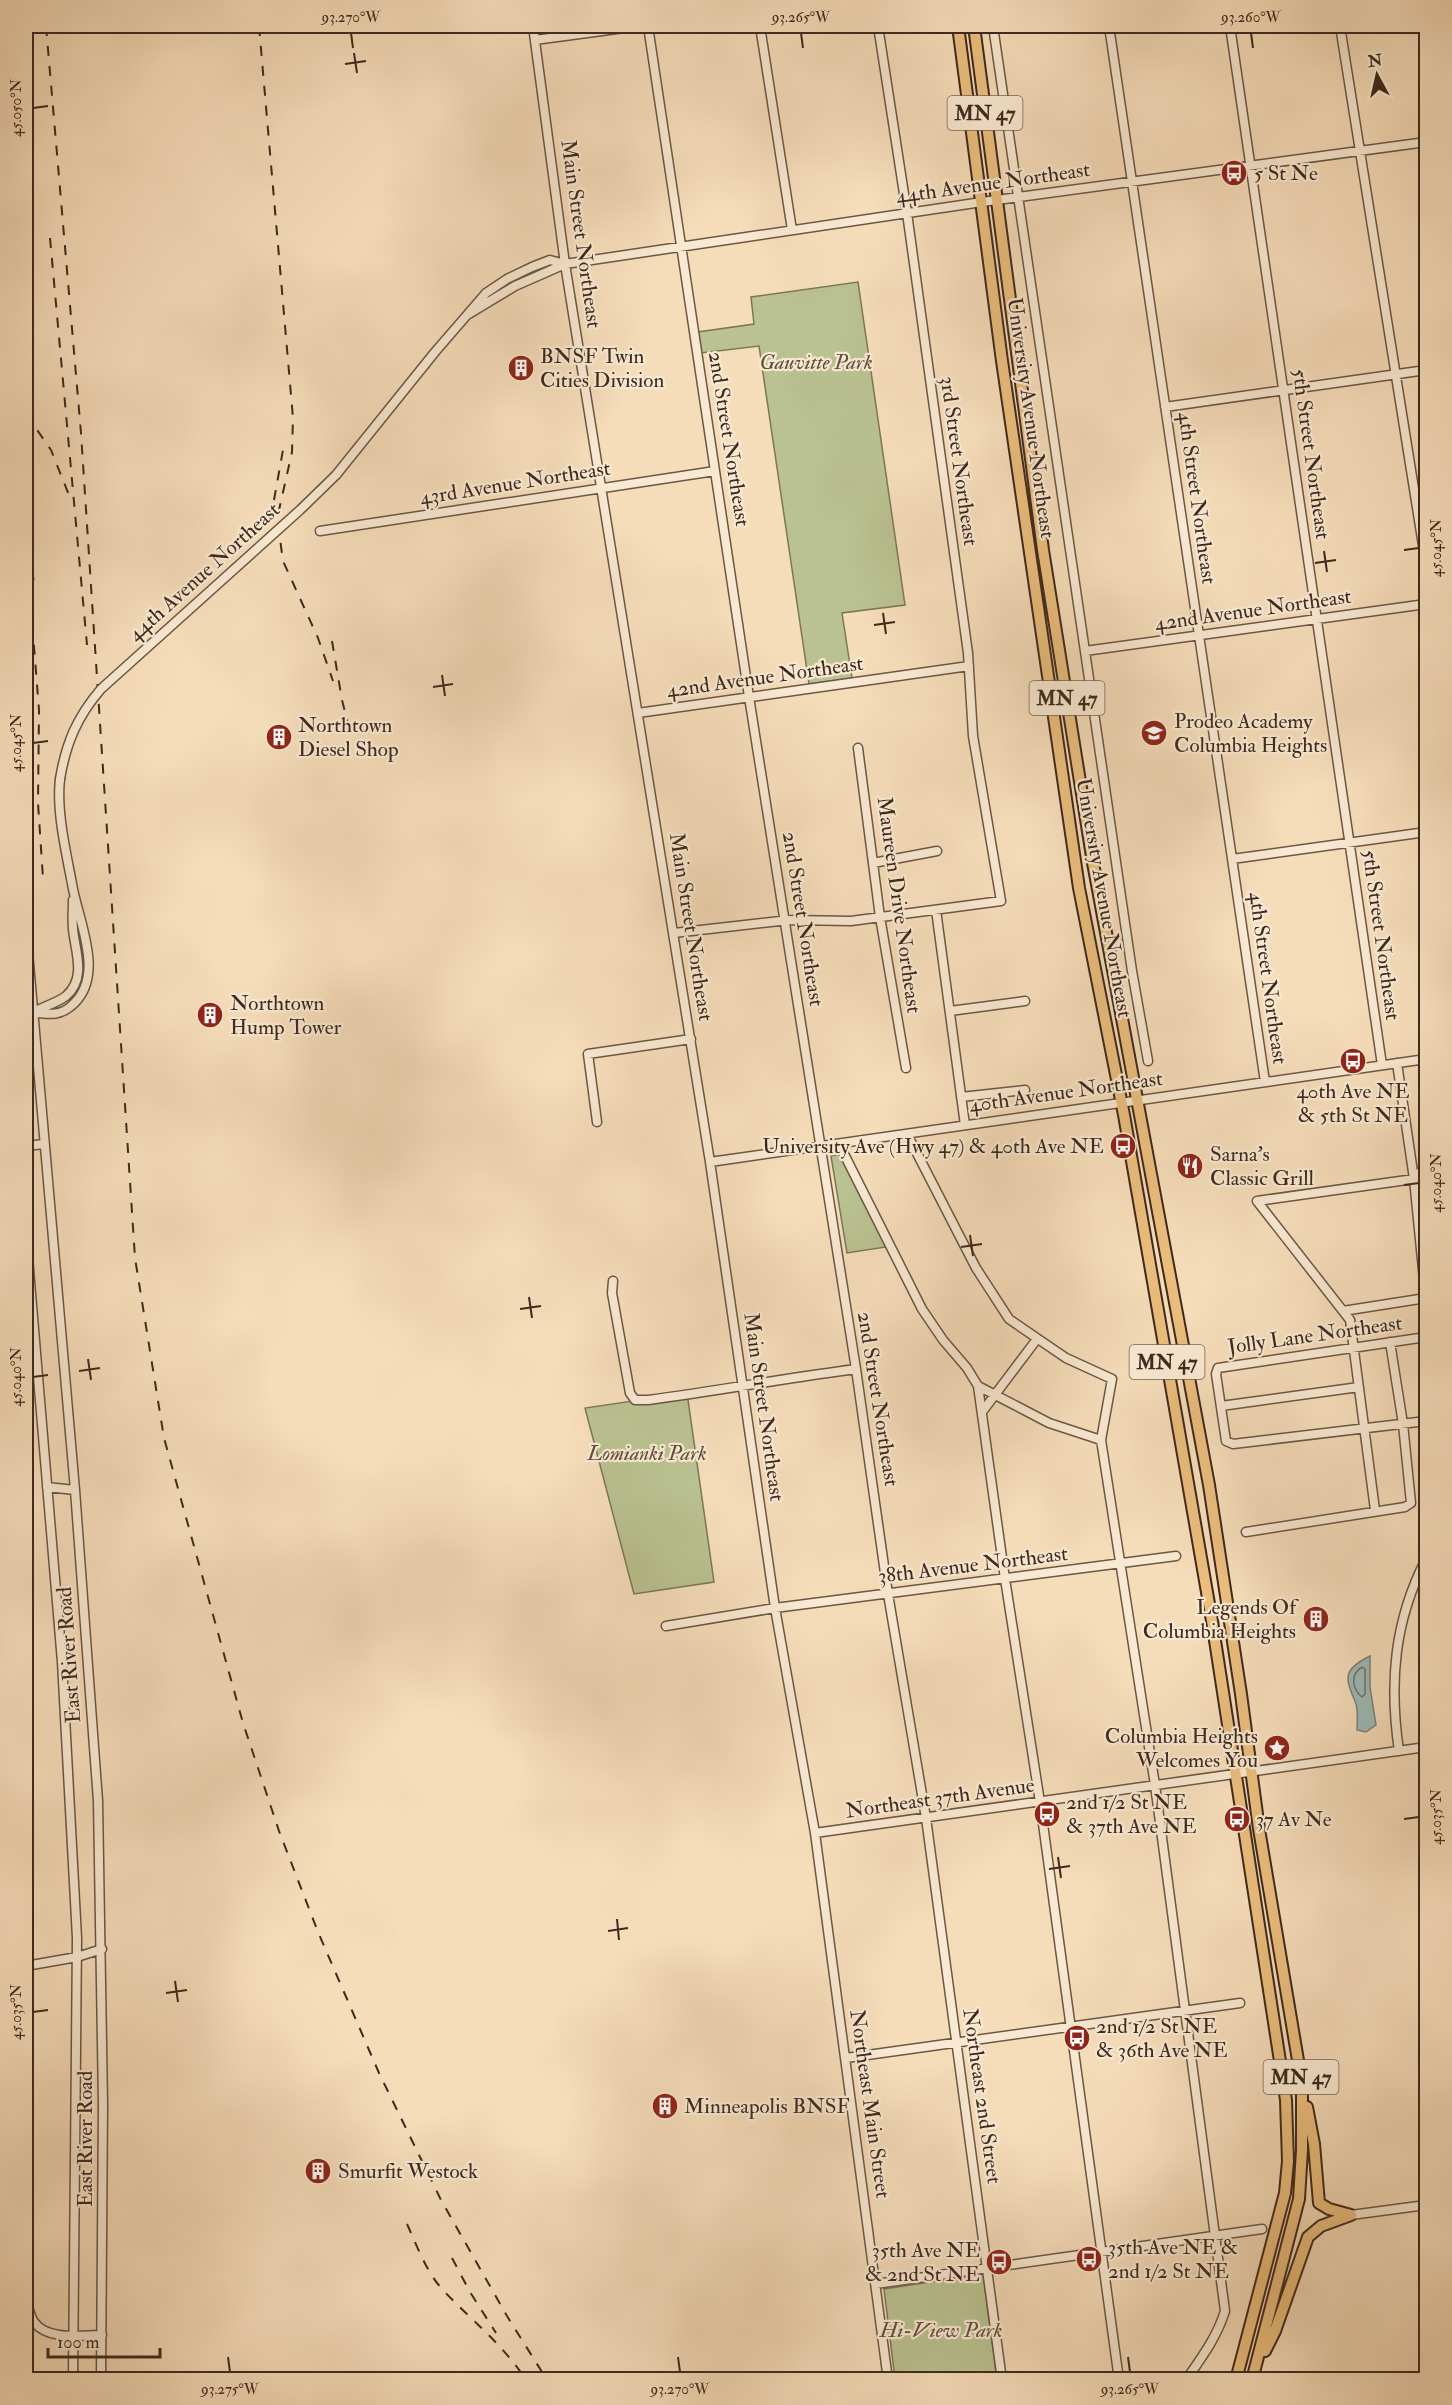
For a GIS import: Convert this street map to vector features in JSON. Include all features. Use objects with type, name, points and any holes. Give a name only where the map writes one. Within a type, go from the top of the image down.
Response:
[{"type":"main road","name":"University Avenue Northeast","points":[[958,26],[1002,361],[1079,888],[1122,1102],[1212,1621],[1234,1774]]},
{"type":"main road","name":"University Avenue Northeast","points":[[974,26],[1043,550],[1091,851],[1209,1485],[1251,1772]]},
{"type":"main road","name":"MN 47","points":[[1251,1772],[1302,2084],[1299,2199],[1252,2379]]},
{"type":"main road","name":"MN 47","points":[[1234,1774],[1281,2060],[1287,2119],[1288,2162],[1285,2193],[1278,2225],[1236,2379]]},
{"type":"main road","points":[[1302,2084],[1314,2144],[1319,2203],[1329,2209],[1351,2215]]},
{"type":"main road","points":[[1252,2379],[1275,2331],[1308,2238],[1321,2226],[1351,2215]]},
{"type":"street","name":"Main Street Northeast","points":[[533,26],[565,264],[691,1038],[776,1608],[815,1833]]},
{"type":"street","points":[[536,40],[639,26]]},
{"type":"street","name":"2nd Street Northeast","points":[[648,26],[749,697],[856,1369],[888,1594],[926,1818]]},
{"type":"street","points":[[760,26],[792,230]]},
{"type":"street","name":"3rd Street Northeast","points":[[878,26],[907,213],[969,666],[973,736],[1001,901],[936,909]]},
{"type":"street","name":"University Avenue Northeast","points":[[993,26],[1132,971],[1148,1060]]},
{"type":"street","name":"4th Street Northeast","points":[[1109,26],[1265,1082]]},
{"type":"street","name":"5th Street Northeast","points":[[1230,26],[1382,1065]]},
{"type":"street","points":[[1340,26],[1426,564]]},
{"type":"street","name":"44th Avenue Northeast","points":[[29,1013],[54,1015],[70,1007],[87,982],[89,963],[74,891],[60,803],[60,779],[73,729],[101,689],[336,475],[467,315],[515,286],[565,264],[1017,197],[1426,142]]},
{"type":"street","points":[[1165,407],[1426,370]]},
{"type":"street","name":"43rd Avenue Northeast","points":[[321,531],[715,471]]},
{"type":"street","name":"42nd Avenue Northeast","points":[[1085,651],[1426,604]]},
{"type":"street","name":"42nd Avenue Northeast","points":[[638,713],[969,666]]},
{"type":"street","name":"Maureen Drive Northeast","points":[[858,748],[880,917],[906,1068]]},
{"type":"street","points":[[1232,859],[1426,832]]},
{"type":"street","points":[[873,863],[937,851]]},
{"type":"street","points":[[674,933],[785,920],[850,921],[936,909],[965,1125]]},
{"type":"street","name":"East River Road","points":[[26,929],[29,1013],[44,1144],[75,1490],[98,1802],[102,1934],[101,2379]]},
{"type":"street","points":[[950,1011],[1025,1001]]},
{"type":"street","points":[[597,1122],[588,1054],[691,1038]]},
{"type":"street","name":"40th Avenue Northeast","points":[[710,1162],[1426,1059]]},
{"type":"street","points":[[1343,1311],[1426,1299],[1414,1179],[1397,1063]]},
{"type":"street","points":[[961,1097],[1025,1090]]},
{"type":"street","points":[[907,1134],[975,1268],[1009,1319],[1065,1358],[1112,1379],[1101,1440],[1155,1785],[1225,2311],[1222,2325],[1214,2341],[1186,2379]]},
{"type":"street","points":[[26,1146],[44,1144]]},
{"type":"street","points":[[839,1144],[922,1309],[978,1386],[1040,1802],[1119,2379]]},
{"type":"street","points":[[1375,1510],[1350,1320],[1257,1201],[1414,1179],[1426,1166]]},
{"type":"street","name":"East River Road","points":[[26,1234],[64,1690],[77,1957],[73,2379]]},
{"type":"street","points":[[613,1281],[612,1293],[630,1393],[635,1400],[743,1387],[798,1376],[856,1369]]},
{"type":"street","name":"Jolly Lane Northeast","points":[[1365,1429],[1233,1444],[1226,1441],[1216,1374],[1218,1368],[1426,1337]]},
{"type":"street","points":[[982,1412],[1037,1339]]},
{"type":"street","points":[[1246,1532],[1405,1507],[1411,1503],[1403,1424],[1390,1342]]},
{"type":"street","points":[[978,1386],[1049,1423],[1101,1440]]},
{"type":"street","points":[[1221,1406],[1359,1387]]},
{"type":"street","points":[[1365,1429],[1426,1421]]},
{"type":"street","points":[[47,1487],[75,1490]]},
{"type":"street","name":"38th Avenue Northeast","points":[[666,1626],[776,1608],[1176,1556]]},
{"type":"street","points":[[1399,1751],[1393,1688],[1396,1658],[1408,1604],[1426,1559]]},
{"type":"street","name":"Northeast 37th Avenue","points":[[815,1833],[1426,1747]]},
{"type":"street","name":"Northeast 2nd Street","points":[[926,1818],[1002,2379]]},
{"type":"street","name":"Northeast Main Street","points":[[815,1833],[888,2379]]},
{"type":"street","points":[[26,1966],[77,1957],[102,1949]]},
{"type":"street","points":[[846,2058],[1240,2003]]},
{"type":"street","points":[[1351,2215],[1426,2205]]},
{"type":"street","points":[[876,2284],[1262,2229]]},
{"type":"street","points":[[26,2300],[31,2315],[40,2328],[55,2334],[102,2336]]},
{"type":"green space","name":"Gauvitte Park","points":[[858,282],[905,605],[842,613],[852,678],[809,684],[759,346],[701,353],[698,332],[754,324],[751,297]]},
{"type":"green space","points":[[840,1154],[886,1247],[847,1253],[831,1156]]},
{"type":"green space","name":"Lomianki Park","points":[[687,1393],[714,1582],[634,1594],[585,1408]]},
{"type":"green space","name":"Hi-View Park","points":[[983,2274],[997,2379],[895,2379],[884,2289]]},
{"type":"water","points":[[1370,1656],[1370,1687],[1376,1725],[1366,1732],[1357,1730],[1357,1708],[1348,1679],[1351,1669]]},
{"type":"railway","points":[[46,26],[81,433],[135,1258],[164,1438],[243,1723],[279,1831],[318,1932],[379,2073],[441,2200],[507,2316],[547,2380]]},
{"type":"railway","points":[[259,26],[293,418],[292,452],[278,524],[283,561],[318,638],[333,681]]},
{"type":"railway","points":[[50,238],[87,645]]},
{"type":"railway","points":[[26,414],[51,450],[69,495]]},
{"type":"railway","points":[[274,500],[283,450]]},
{"type":"railway","points":[[26,545],[39,710],[38,803],[43,878]]},
{"type":"railway","points":[[332,641],[350,732]]},
{"type":"railway","points":[[26,741],[32,773]]},
{"type":"railway","points":[[407,2224],[436,2282],[504,2351],[522,2374]]},
{"type":"railway","points":[[452,2258],[496,2333]]},
{"type":"place","name":"5 St Ne","points":[[1234,173]]},
{"type":"place","name":"BNSF Twin Cities Division","points":[[521,368]]},
{"type":"place","name":"Prodeo Academy Columbia Heights","points":[[1154,733]]},
{"type":"place","name":"Northtown Diesel Shop","points":[[279,737]]},
{"type":"place","name":"Northtown Hump Tower","points":[[210,1015]]},
{"type":"place","name":"40th Ave NE & 5th St NE","points":[[1353,1061]]},
{"type":"place","name":"University Ave (Hwy 47) & 40th Ave NE","points":[[1123,1146]]},
{"type":"place","name":"Sarna's Classic Grill","points":[[1190,1166]]},
{"type":"place","name":"Legends Of Columbia Heights","points":[[1316,1619]]},
{"type":"place","name":"Columbia Heights Welcomes You","points":[[1277,1748]]},
{"type":"place","name":"2nd 1/2 St NE & 37th Ave NE","points":[[1047,1814]]},
{"type":"place","name":"37 Av Ne","points":[[1237,1819]]},
{"type":"place","name":"2nd 1/2 St NE & 36th Ave NE","points":[[1077,2038]]},
{"type":"place","name":"Minneapolis BNSF","points":[[665,2106]]},
{"type":"place","name":"Smurfit Westock","points":[[318,2171]]},
{"type":"place","name":"35th Ave NE & 2nd 1/2 St NE","points":[[1089,2259]]},
{"type":"place","name":"35th Ave NE & 2nd St NE","points":[[999,2262]]}]
